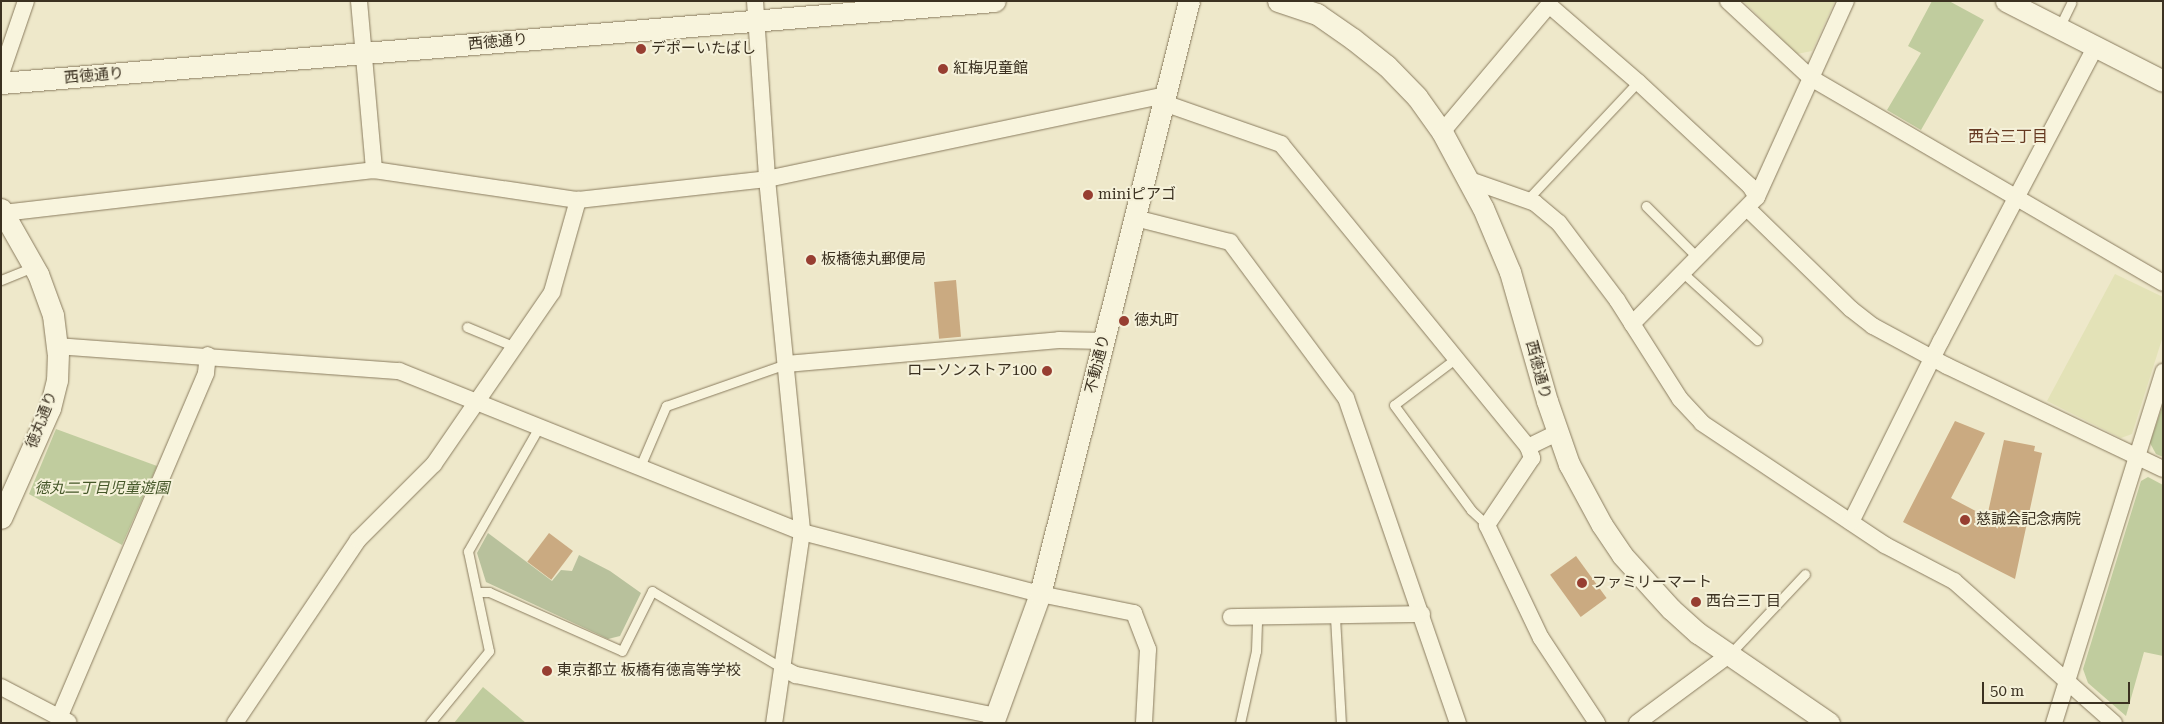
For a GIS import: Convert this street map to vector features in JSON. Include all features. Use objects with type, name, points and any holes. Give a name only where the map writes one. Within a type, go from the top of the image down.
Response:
[{"type":"street","points":[[1,74],[26,1]]},
{"type":"street","points":[[358,1],[374,170]]},
{"type":"street","name":"西徳通り","points":[[1,83],[363,54],[756,11],[995,1]]},
{"type":"street","name":"不動通り","points":[[994,719],[1040,594],[1189,1]]},
{"type":"street","name":"西徳通り","points":[[1278,1],[1320,8],[1387,66],[1417,97],[1442,132],[1467,179],[1510,272],[1557,434],[1584,494],[1622,555],[1671,609],[1729,655],[1830,723]]},
{"type":"street","points":[[1728,1],[1811,78],[2163,283]]},
{"type":"street","points":[[1632,324],[1752,202],[1846,1]]},
{"type":"street","points":[[2006,1],[2163,82]]},
{"type":"street","points":[[1442,132],[1548,3],[1638,82],[1750,186],[1752,202],[1854,312],[1873,326],[1934,358],[2163,469]]},
{"type":"street","points":[[756,11],[767,179],[802,532],[774,723]]},
{"type":"street","points":[[1847,527],[2094,48]]},
{"type":"street","points":[[2,211],[374,170],[578,200],[767,179],[1165,99],[1281,144],[1528,447],[1532,458],[1487,525],[1541,638],[1597,723]]},
{"type":"street","points":[[1467,179],[1527,200],[1558,223],[1579,246],[1680,399],[1702,423],[1847,527],[1954,581],[2114,723]]},
{"type":"street","points":[[235,723],[358,540],[434,464],[552,292],[578,200]]},
{"type":"street","name":"徳丸通り","points":[[1,518],[50,408],[57,380],[57,346],[53,315],[34,266],[2,211]]},
{"type":"street","points":[[1135,218],[1230,242],[1334,379],[1346,398],[1458,723]]},
{"type":"street","points":[[786,364],[1059,340],[1104,341]]},
{"type":"street","points":[[57,346],[208,355],[399,371],[638,469],[802,532],[1040,594],[1134,613],[1143,626],[1148,650],[1144,723]]},
{"type":"street","points":[[1,687],[64,720],[206,373],[208,355]]},
{"type":"street","points":[[2054,723],[2163,372]]},
{"type":"street","points":[[1528,447],[1557,434]]},
{"type":"street","points":[[1231,617],[1335,617],[1422,614]]},
{"type":"street","points":[[1637,723],[1729,655]]},
{"type":"street","points":[[782,668],[796,675],[994,719]]},
{"type":"lane","points":[[2059,29],[2071,3]]},
{"type":"lane","points":[[1527,200],[1638,82]]},
{"type":"lane","points":[[1646,206],[1698,258]]},
{"type":"lane","points":[[1,280],[34,266]]},
{"type":"lane","points":[[1683,273],[1757,340]]},
{"type":"lane","points":[[467,326],[515,347]]},
{"type":"lane","points":[[1455,359],[1394,405],[1471,510],[1487,525]]},
{"type":"lane","points":[[638,469],[666,406],[786,364]]},
{"type":"lane","points":[[430,723],[489,651],[468,551],[539,427]]},
{"type":"lane","points":[[1729,655],[1805,574]]},
{"type":"lane","points":[[478,592],[489,592],[622,651],[652,591],[782,668]]},
{"type":"lane","points":[[1240,723],[1256,651],[1257,617]]},
{"type":"lane","points":[[1335,617],[1341,723]]},
{"type":"green space","points":[[1743,1],[1835,1],[1812,51],[1797,54]]},
{"type":"green space","points":[[1932,1],[1949,1],[1984,20],[1921,130],[1887,110],[1921,53],[1908,46]]},
{"type":"green space","points":[[2115,274],[2163,297],[2163,336],[2132,434],[2121,438],[2047,401]]},
{"type":"green space","points":[[2163,404],[2163,457],[2156,454],[2150,443]]},
{"type":"green space","name":"徳丸二丁目児童遊園","points":[[56,429],[157,466],[122,545],[29,494]]},
{"type":"green space","points":[[2148,477],[2163,485],[2163,656],[2144,652],[2126,716],[2088,683],[2083,669],[2141,481]]},
{"type":"green space","points":[[488,533],[552,581],[561,570],[572,571],[579,555],[610,571],[641,593],[620,636],[608,639],[486,582],[477,553]]},
{"type":"green space","points":[[483,687],[526,723],[454,723]]},
{"type":"building","points":[[956,280],[961,337],[939,339],[934,282]]},
{"type":"building","points":[[1955,421],[1985,433],[1951,498],[1987,517],[2004,440],[2035,446],[2034,451],[2042,453],[2015,579],[1903,522]]},
{"type":"building","points":[[549,533],[573,551],[551,580],[527,562]]},
{"type":"building","points":[[1576,556],[1607,598],[1581,617],[1550,575]]},
{"type":"place","name":"デポーいたばし","points":[[641,49]]},
{"type":"place","name":"紅梅児童館","points":[[943,69]]},
{"type":"place","name":"miniピアゴ","points":[[1088,195]]},
{"type":"place","name":"板橋徳丸郵便局","points":[[811,260]]},
{"type":"place","name":"徳丸町","points":[[1124,321]]},
{"type":"place","name":"ローソンストア100","points":[[1047,371]]},
{"type":"place","name":"慈誠会記念病院","points":[[1965,520]]},
{"type":"place","name":"ファミリーマート","points":[[1582,583]]},
{"type":"place","name":"西台三丁目","points":[[1696,602]]},
{"type":"place","name":"東京都立 板橋有徳高等学校","points":[[547,671]]},
{"type":"district","name":"西台三丁目","points":[[2008,137]]}]
